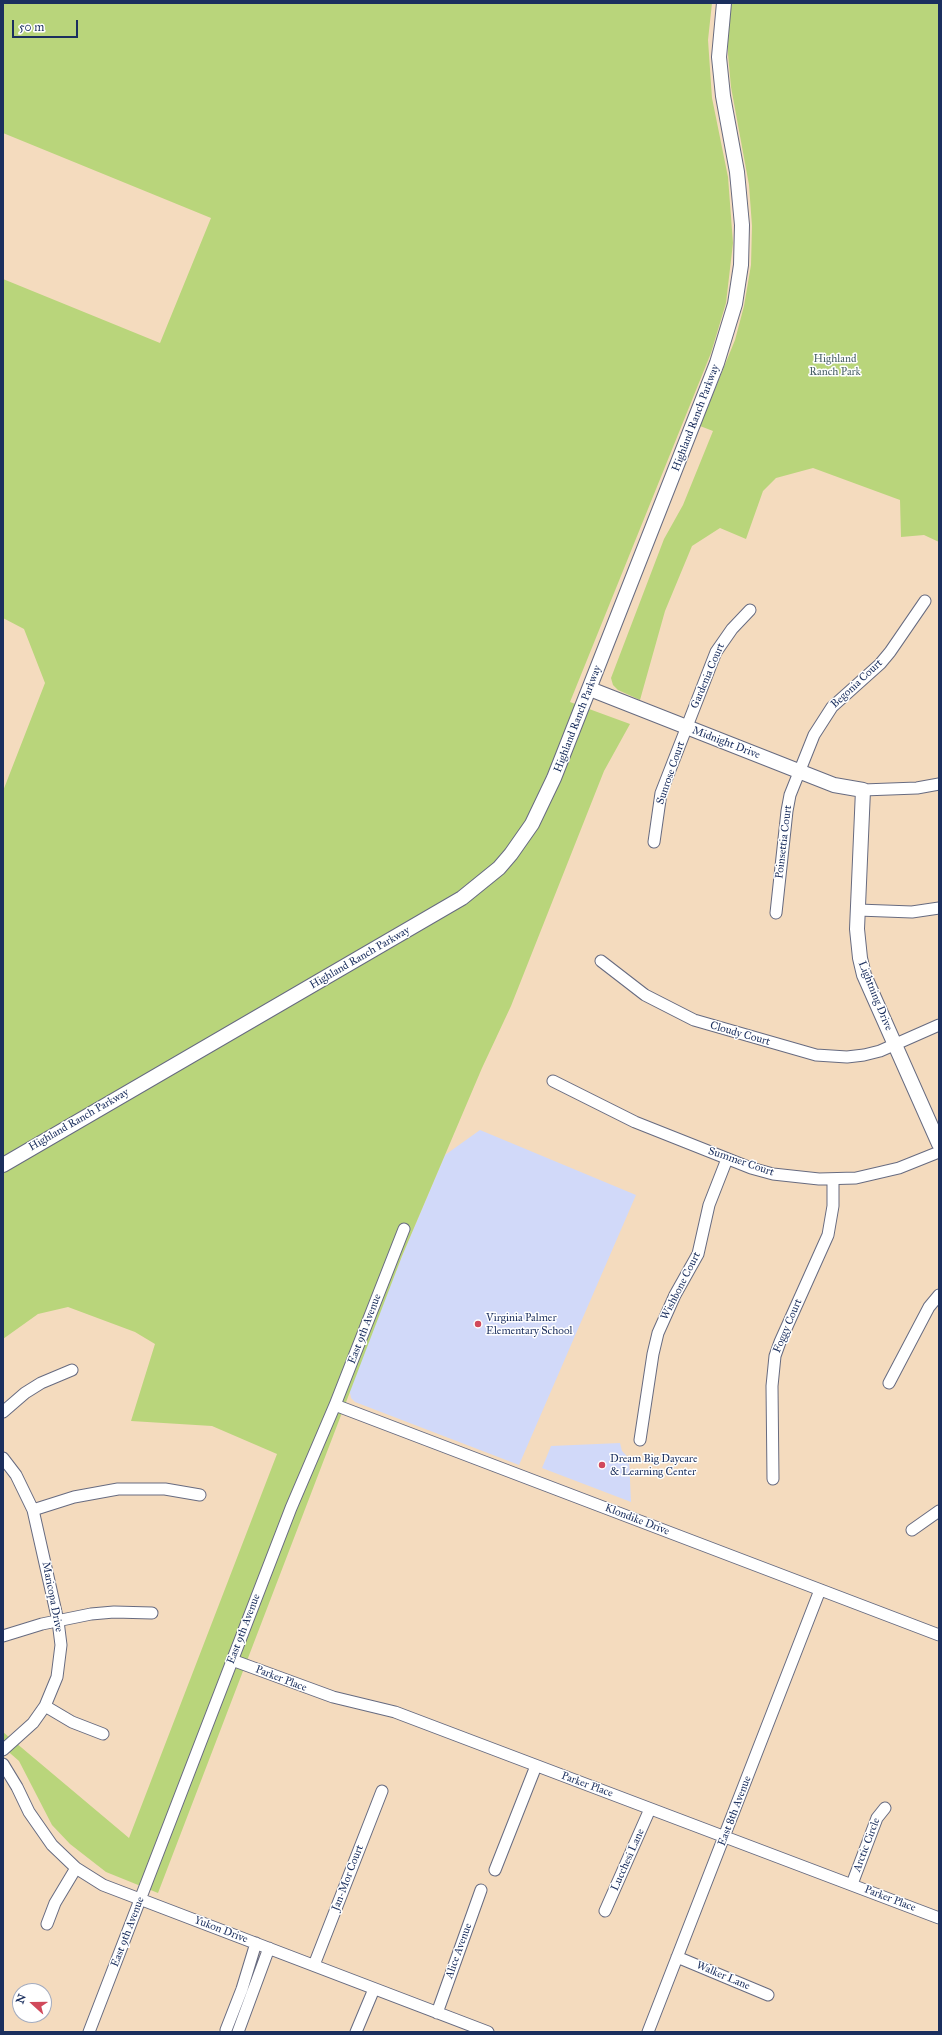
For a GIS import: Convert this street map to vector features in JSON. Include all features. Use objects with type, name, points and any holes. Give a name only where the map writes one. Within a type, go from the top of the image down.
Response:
[{"type":"main road","name":"Highland Ranch Parkway","points":[[3,1165],[447,908],[475,889],[511,854],[532,824],[554,778],[590,689],[717,363],[735,304],[741,265],[742,226],[737,172],[723,96],[719,57],[724,3]]},
{"type":"main road","name":"Midnight Drive","points":[[590,689],[834,785],[863,790]]},
{"type":"main road","name":"Lightning Drive","points":[[863,790],[857,942],[860,958],[864,975],[939,1144]]},
{"type":"street","name":"Begonia Court","points":[[799,772],[814,735],[822,720],[843,695],[880,664],[925,601]]},
{"type":"street","name":"Gardenia Court","points":[[687,728],[716,652],[732,629],[750,610]]},
{"type":"street","name":"Sunrose Court","points":[[654,842],[661,793],[687,728]]},
{"type":"street","name":"Poinsettia Court","points":[[776,913],[787,811],[790,795],[799,772]]},
{"type":"street","points":[[863,790],[917,788],[939,784]]},
{"type":"street","points":[[858,910],[912,912],[939,908]]},
{"type":"street","name":"Cloudy Court","points":[[601,961],[622,979],[664,1006],[694,1020],[727,1031],[816,1055],[833,1057],[864,1055],[895,1044],[939,1025]]},
{"type":"street","name":"Summer Court","points":[[553,1081],[635,1122],[727,1159],[773,1174],[796,1178],[833,1179],[876,1174],[899,1168],[939,1152]]},
{"type":"street","name":"Wishbone Court","points":[[640,1440],[653,1354],[658,1333],[675,1295],[698,1254],[710,1205],[727,1159]]},
{"type":"street","name":"Foggy Court","points":[[773,1479],[772,1386],[775,1356],[828,1235],[833,1206],[833,1179]]},
{"type":"street","name":"East 9th Avenue","points":[[89,2032],[306,1471],[335,1405],[404,1229]]},
{"type":"street","points":[[888,1384],[929,1307],[939,1295]]},
{"type":"street","points":[[3,1412],[25,1393],[41,1383],[72,1370]]},
{"type":"street","name":"Klondike Drive","points":[[335,1405],[939,1635]]},
{"type":"street","name":"Maricopa Drive","points":[[3,1458],[20,1481],[33,1510],[58,1621],[61,1645],[60,1661],[54,1685],[45,1706],[33,1723],[3,1750]]},
{"type":"street","points":[[33,1510],[74,1497],[118,1488],[164,1489],[200,1495]]},
{"type":"street","points":[[912,1530],[939,1510]]},
{"type":"street","name":"East 8th Avenue","points":[[648,2032],[820,1590]]},
{"type":"street","points":[[3,1636],[58,1621],[114,1612],[152,1613]]},
{"type":"street","name":"Parker Place","points":[[232,1660],[333,1697],[395,1712],[939,1918]]},
{"type":"street","points":[[45,1706],[72,1722],[103,1734]]},
{"type":"street","name":"Yukon Drive","points":[[3,1764],[40,1829],[52,1845],[76,1868],[103,1885],[488,2032]]},
{"type":"street","points":[[495,1870],[536,1766]]},
{"type":"street","name":"Jan-Mor Court","points":[[314,1965],[382,1791]]},
{"type":"street","name":"Arctic Circle","points":[[852,1884],[877,1818],[885,1808]]},
{"type":"street","name":"Lucchesi Lane","points":[[606,1911],[650,1809]]},
{"type":"street","points":[[47,1924],[55,1903],[76,1868]]},
{"type":"street","name":"Alice Avenue","points":[[437,2013],[481,1890]]},
{"type":"street","points":[[226,2030],[242,1989],[256,1944]]},
{"type":"street","points":[[238,2032],[269,1948]]},
{"type":"street","name":"Walker Lane","points":[[677,1957],[768,1995]]},
{"type":"street","points":[[356,2032],[374,1989]]},
{"type":"shaded area","name":"Virginia Palmer Elementary School","points":[[480,1130],[636,1195],[519,1465],[355,1402],[348,1392],[402,1256],[445,1155]]},
{"type":"shaded area","points":[[620,1443],[622,1451],[629,1458],[631,1502],[542,1468],[551,1446]]},
{"type":"green space","points":[[3,3],[712,3],[708,40],[712,98],[728,177],[733,243],[726,303],[711,353],[570,702],[630,724],[604,771],[511,1006],[482,1068],[402,1256],[158,1893],[106,1872],[70,1844],[52,1825],[19,1761],[3,1747],[3,1732],[129,1838],[277,1454],[212,1426],[131,1421],[155,1344],[135,1332],[68,1307],[38,1314],[3,1339],[3,791],[45,683],[24,629],[3,618],[3,279],[160,343],[211,218],[3,133]]},
{"type":"green space","name":"Highland Ranch Park","points":[[732,3],[939,3],[939,542],[924,535],[901,537],[900,500],[813,468],[776,478],[763,491],[746,539],[720,528],[692,546],[665,611],[640,700],[618,690],[613,685],[611,678],[664,539],[683,505],[713,431],[700,426],[735,340],[744,306],[751,265],[752,226],[749,185],[731,87],[728,54],[728,24]]},
{"type":"place","name":"Virginia Palmer Elementary School","points":[[478,1324]]},
{"type":"place","name":"Dream Big Daycare & Learning Center","points":[[602,1465]]}]
